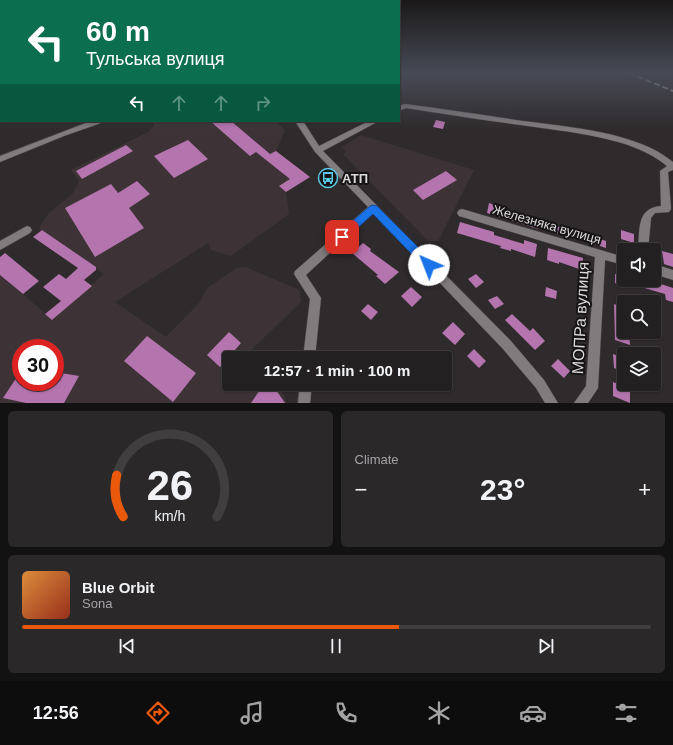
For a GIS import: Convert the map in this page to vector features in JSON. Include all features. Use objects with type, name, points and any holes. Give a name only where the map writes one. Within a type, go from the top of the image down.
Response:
[{"type":"street","points":[[400,108],[405,106],[585,132],[631,143],[659,155],[672,167],[664,171],[666,209],[653,210],[646,217],[644,243]]},
{"type":"street","points":[[0,159],[95,122]]},
{"type":"street","points":[[300,122],[318,150],[506,345],[540,384],[552,403]]},
{"type":"street","points":[[318,150],[373,122]]},
{"type":"street","points":[[310,351],[316,298],[299,274],[373,208]]},
{"type":"street","name":"Железняка вулиця","points":[[462,213],[617,259]]},
{"type":"street","points":[[0,246],[26,230]]},
{"type":"street","name":"МОПРа вулиця","points":[[580,403],[592,388],[600,254]]},
{"type":"street","points":[[661,271],[673,275]]},
{"type":"street","points":[[304,403],[305,391]]},
{"type":"shaded area","points":[[154,122],[276,122],[285,130],[276,151],[310,177],[286,192],[289,214],[231,256],[211,250],[208,243],[115,302],[166,337],[199,303],[207,288],[236,268],[246,267],[299,290],[301,302],[250,351],[222,351],[222,391],[281,391],[287,403],[0,403],[0,275],[53,320],[104,274],[39,228],[48,214],[73,193],[79,181],[71,170],[148,132],[154,126]]},
{"type":"shaded area","points":[[361,135],[474,170],[438,241],[428,241],[343,154],[346,152],[342,147]]},
{"type":"building","points":[[436,120],[445,122],[443,129],[433,127]]},
{"type":"building","points":[[211,122],[232,122],[270,154],[276,151],[310,177],[286,192],[279,186],[290,179],[256,152],[250,156]]},
{"type":"building","points":[[188,140],[208,159],[174,178],[154,156]]},
{"type":"building","points":[[126,145],[133,151],[82,179],[76,171]]},
{"type":"building","points":[[446,171],[457,180],[423,200],[413,190]]},
{"type":"building","points":[[137,181],[150,194],[129,208],[144,228],[95,257],[65,208],[111,184],[118,193]]},
{"type":"building","points":[[489,203],[539,220],[538,229],[487,213]]},
{"type":"building","points":[[460,222],[494,232],[494,235],[524,244],[524,240],[537,244],[535,257],[511,249],[511,251],[500,248],[501,246],[457,233]]},
{"type":"building","points":[[549,224],[563,228],[563,235],[549,231]]},
{"type":"building","points":[[42,230],[96,267],[96,270],[84,280],[92,286],[52,320],[45,314],[61,301],[43,287],[59,274],[66,279],[78,268],[33,237]]},
{"type":"building","points":[[621,230],[634,234],[634,243],[621,239]]},
{"type":"building","points":[[594,237],[606,241],[606,248],[594,244]]},
{"type":"building","points":[[363,243],[371,249],[370,251],[399,272],[385,284],[376,276],[378,275],[352,253]]},
{"type":"building","points":[[548,248],[583,258],[582,270],[559,262],[559,264],[547,260]]},
{"type":"building","points":[[662,251],[673,254],[673,267],[664,264]]},
{"type":"building","points":[[5,253],[39,281],[23,294],[0,275],[0,257]]},
{"type":"building","points":[[476,274],[484,282],[476,288],[468,279]]},
{"type":"building","points":[[615,274],[617,275],[617,284],[615,283]]},
{"type":"building","points":[[661,284],[673,288],[673,302],[666,300],[665,294],[641,287],[661,287]]},
{"type":"building","points":[[411,287],[422,297],[412,307],[401,296]]},
{"type":"building","points":[[546,287],[557,291],[556,299],[545,296]]},
{"type":"building","points":[[497,296],[504,304],[495,309],[488,300]]},
{"type":"building","points":[[368,304],[378,312],[371,320],[361,311]]},
{"type":"building","points":[[614,304],[617,305],[617,339],[630,339],[630,345],[615,340]]},
{"type":"building","points":[[512,314],[530,331],[533,328],[545,341],[535,350],[505,320]]},
{"type":"building","points":[[453,322],[465,334],[455,345],[442,333]]},
{"type":"building","points":[[229,332],[241,343],[234,351],[222,351],[222,365],[220,367],[207,355]]},
{"type":"building","points":[[147,336],[196,373],[173,402],[124,361]]},
{"type":"building","points":[[474,349],[486,361],[479,368],[467,356]]},
{"type":"building","points":[[613,354],[617,355],[617,369],[614,368]]},
{"type":"building","points":[[558,359],[570,371],[564,378],[551,366]]},
{"type":"building","points":[[64,374],[79,376],[64,403],[26,403],[3,398],[12,384],[12,391],[64,391]]},
{"type":"building","points":[[613,382],[617,384],[617,391],[630,391],[630,403],[613,396]]},
{"type":"building","points":[[259,391],[277,391],[285,403],[251,403]]},
{"type":"place","name":"АТП","points":[[328,178]]},
{"type":"route","points":[[342,237],[373,208],[429,265]]}]
